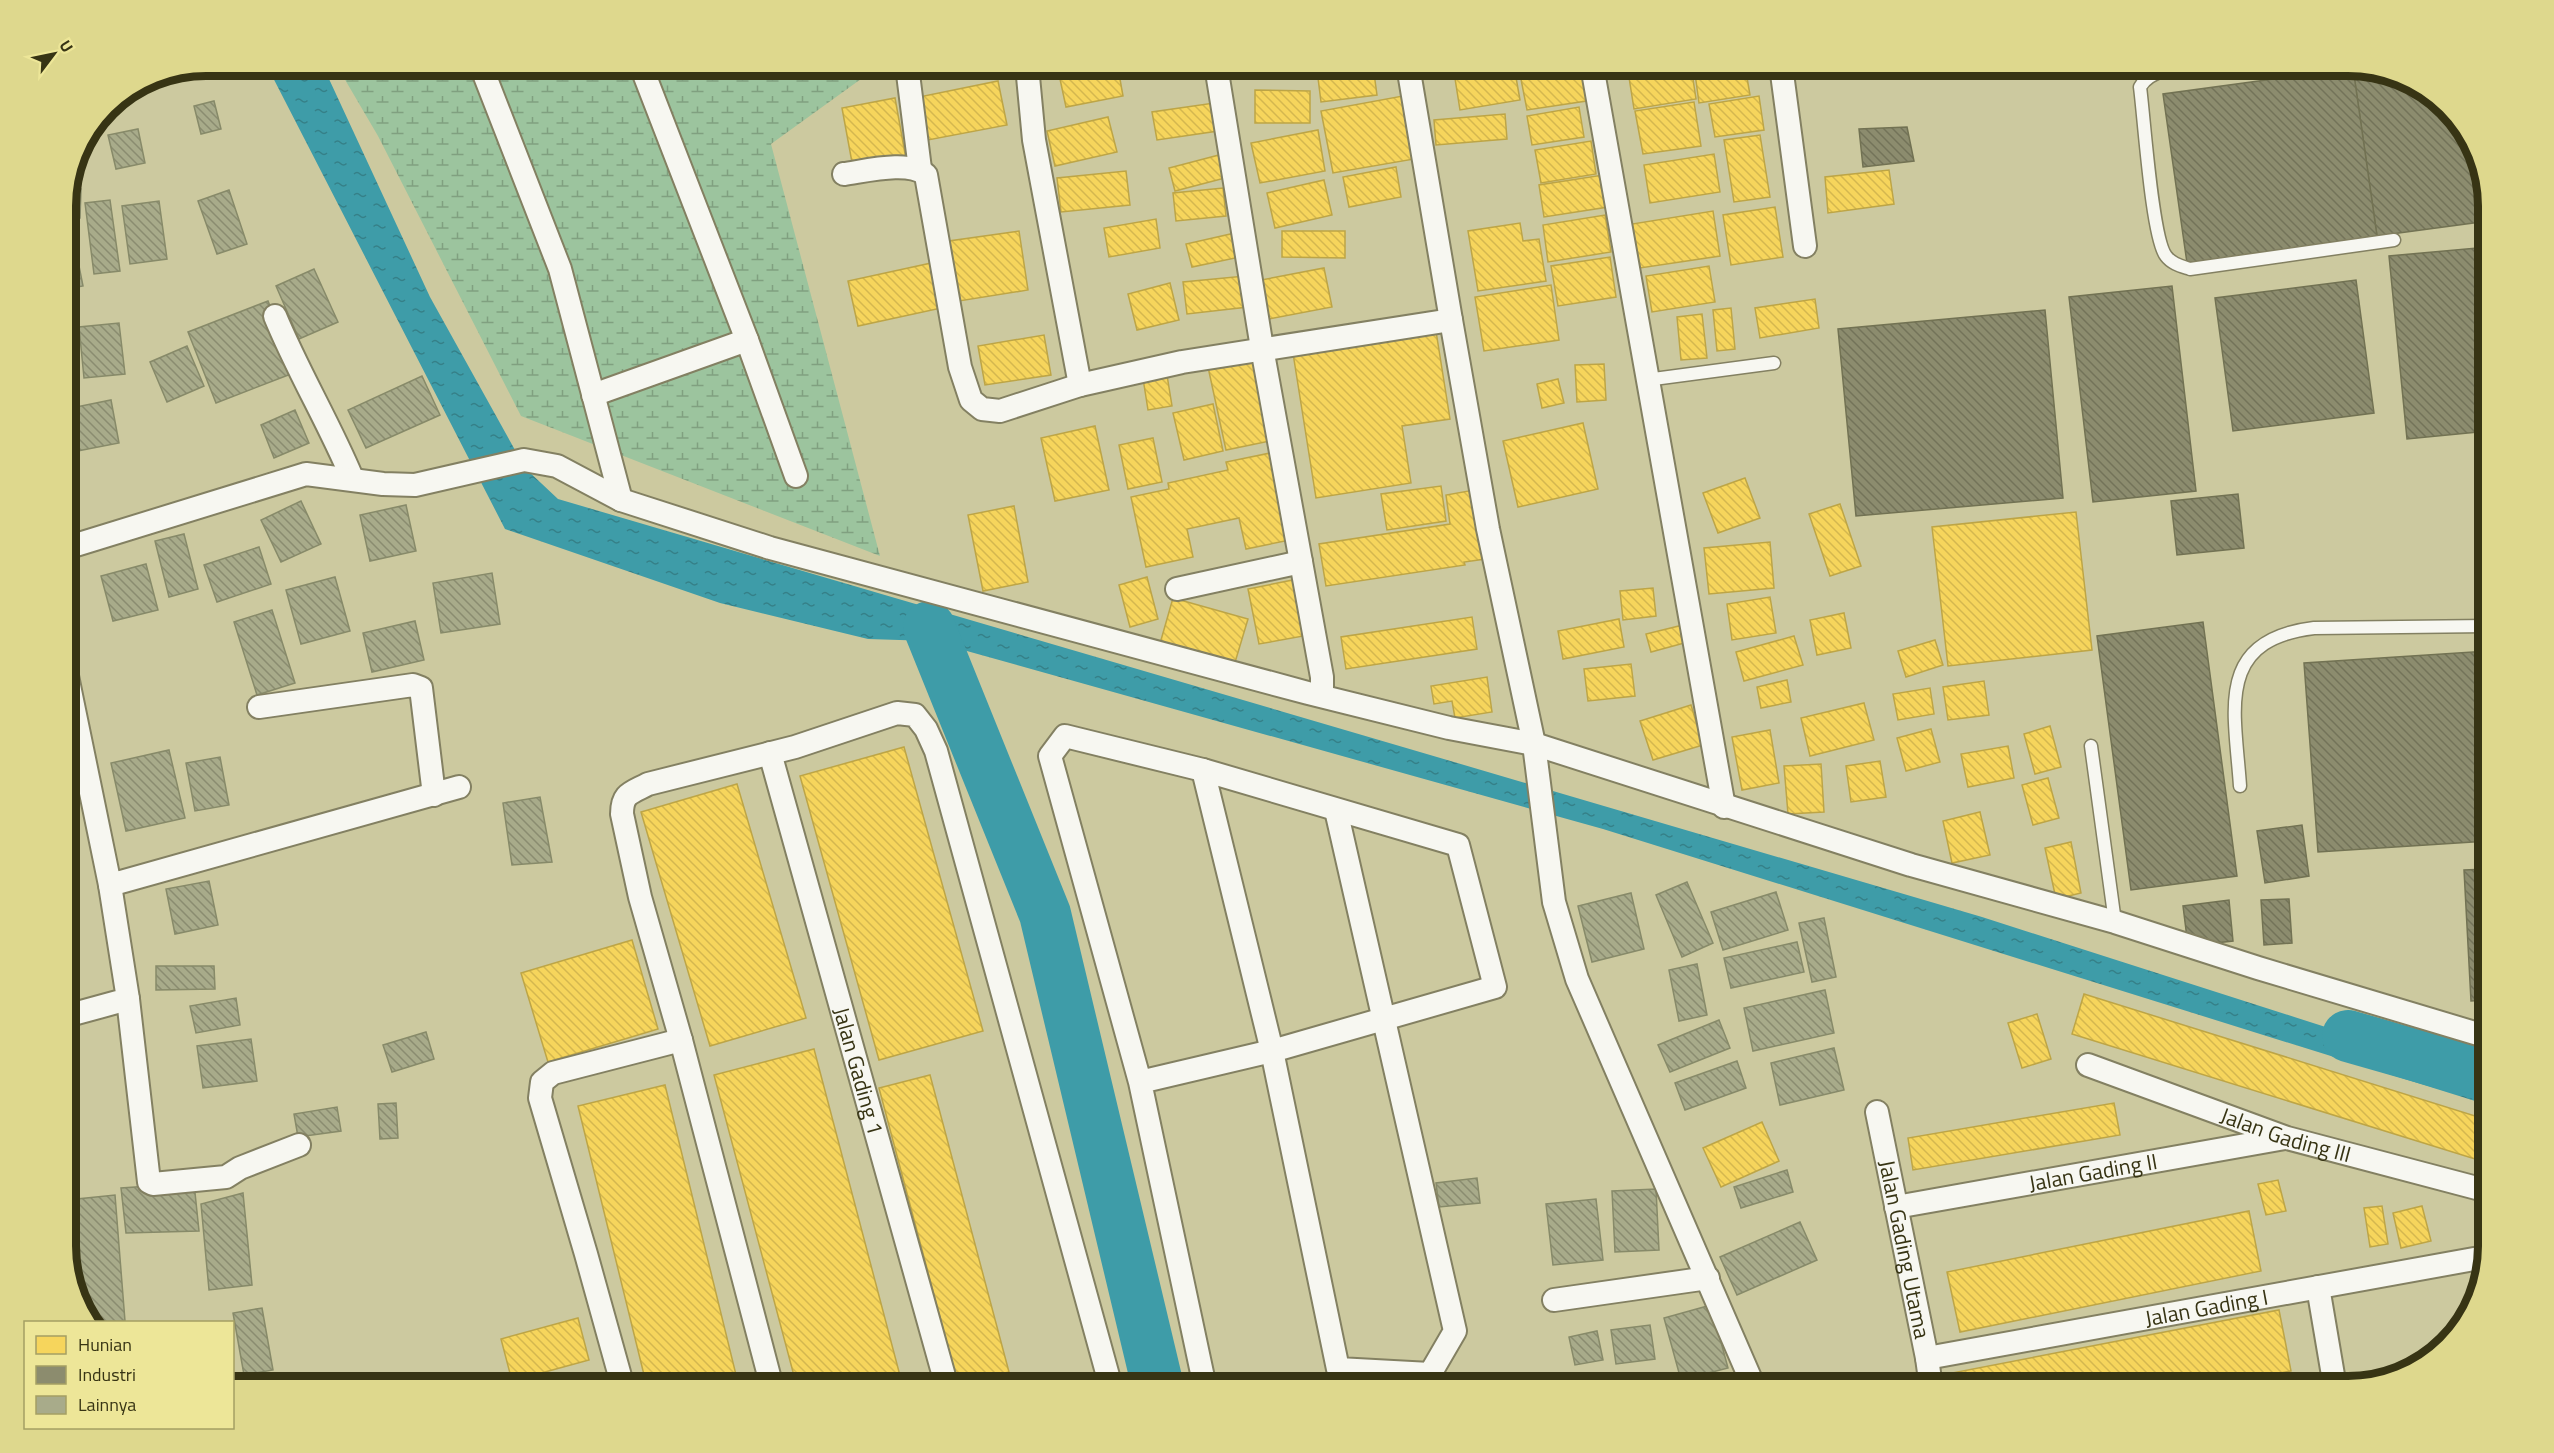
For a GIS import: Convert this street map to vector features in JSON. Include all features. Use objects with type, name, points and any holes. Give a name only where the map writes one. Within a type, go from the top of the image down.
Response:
[{"type":"street","points":[[485,77],[560,269],[621,500]]},
{"type":"street","points":[[645,77],[747,340],[796,476]]},
{"type":"street","points":[[908,77],[920,169]]},
{"type":"street","points":[[1028,77],[1034,140],[1080,385]]},
{"type":"street","points":[[1218,77],[1262,348],[1322,677],[1322,695]]},
{"type":"street","points":[[1410,77],[1488,529],[1534,744],[1554,902],[1577,980],[1749,1376]]},
{"type":"street","points":[[1594,77],[1646,380],[1725,807]]},
{"type":"street","points":[[1782,77],[1805,246]]},
{"type":"street","points":[[844,174],[909,166],[920,169],[926,175],[960,367],[971,400],[982,409],[1000,411],[1080,385],[1182,362],[1451,320]]},
{"type":"street","points":[[275,316],[292,358],[333,433],[352,478]]},
{"type":"street","points":[[593,395],[747,340]]},
{"type":"street","points":[[77,545],[306,474],[352,478],[383,484],[415,485],[472,474],[524,460],[557,466],[621,500],[770,548],[916,589],[1449,728],[1534,744],[1911,865],[2115,922],[2478,1034]]},
{"type":"street","points":[[1177,589],[1301,562]]},
{"type":"street","points":[[259,707],[413,685],[421,688],[434,795]]},
{"type":"street","points":[[769,1376],[681,1040],[640,897],[622,814],[622,803],[626,795],[648,784],[770,753],[897,713],[915,715],[926,729],[936,751],[1108,1376]]},
{"type":"street","points":[[77,724],[110,885],[128,999],[149,1182],[153,1184],[226,1176],[240,1168],[299,1145]]},
{"type":"street","points":[[1140,1082],[1272,1051],[1495,987],[1458,846],[1203,770],[1065,736],[1050,756],[1140,1082],[1203,1376]]},
{"type":"street","name":"Jalan Gading 1","points":[[770,753],[944,1376]]},
{"type":"street","points":[[1203,770],[1272,1051],[1338,1369],[1430,1374],[1455,1331],[1336,810]]},
{"type":"street","points":[[110,885],[459,787]]},
{"type":"street","points":[[77,1013],[128,999]]},
{"type":"street","points":[[620,1376],[540,1098],[542,1082],[552,1073],[561,1070],[681,1040]]},
{"type":"street","name":"Jalan Gading III","points":[[2088,1065],[2287,1138],[2478,1188]]},
{"type":"street","name":"Jalan Gading Utama","points":[[1877,1112],[1929,1376]]},
{"type":"street","name":"Jalan Gading II","points":[[1896,1207],[2287,1138]]},
{"type":"street","name":"Jalan Gading I","points":[[1927,1358],[2477,1259]]},
{"type":"street","points":[[1554,1300],[1708,1278]]},
{"type":"street","points":[[2318,1287],[2333,1376]]},
{"type":"lane","points":[[2146,77],[2140,87],[2153,202],[2160,246],[2165,255],[2175,264],[2190,269],[2394,240]]},
{"type":"lane","points":[[1646,380],[1774,363]]},
{"type":"lane","points":[[2240,786],[2234,697],[2243,664],[2262,646],[2287,631],[2314,628],[2477,626]]},
{"type":"lane","points":[[2091,746],[2115,922]]},
{"type":"green space","points":[[343,77],[864,77],[771,144],[880,556],[521,416],[378,136]]},
{"type":"water","points":[[273,77],[328,77],[430,297],[525,468],[558,499],[1982,917],[2478,1076],[2478,1102],[1603,829],[931,641],[868,639],[720,603],[505,529]]},
{"type":"building: Hunian","points":[[1120,77],[1123,96],[1066,107],[1060,79]]},
{"type":"building: Hunian","points":[[1318,77],[1375,77],[1377,95],[1321,102]]},
{"type":"building: Hunian","points":[[1455,77],[1516,77],[1520,100],[1460,110]]},
{"type":"building: Hunian","points":[[1521,77],[1590,77],[1593,100],[1527,110]]},
{"type":"building: Hunian","points":[[1629,77],[1693,77],[1696,99],[1634,109]]},
{"type":"building: Hunian","points":[[1695,77],[1747,77],[1750,95],[1699,103]]},
{"type":"building: Hunian","points":[[998,81],[1007,125],[928,140],[919,97]]},
{"type":"building: Hunian","points":[[1255,90],[1310,91],[1310,123],[1255,123]]},
{"type":"building: Hunian","points":[[1408,95],[1420,158],[1333,173],[1321,111]]},
{"type":"building: Hunian","points":[[1759,96],[1764,130],[1715,137],[1709,104]]},
{"type":"building: Hunian","points":[[895,98],[906,159],[853,168],[842,108]]},
{"type":"building: Hunian","points":[[1694,102],[1701,146],[1643,154],[1635,111]]},
{"type":"building: Hunian","points":[[1214,103],[1218,131],[1157,140],[1152,112]]},
{"type":"building: Hunian","points":[[1579,107],[1584,137],[1532,145],[1527,116]]},
{"type":"building: Hunian","points":[[1505,114],[1507,139],[1436,145],[1434,120]]},
{"type":"building: Hunian","points":[[1108,117],[1117,152],[1055,166],[1047,131]]},
{"type":"building: Hunian","points":[[1318,130],[1325,171],[1260,183],[1251,143]]},
{"type":"building: Hunian","points":[[1760,135],[1770,197],[1734,202],[1724,140]]},
{"type":"building: Hunian","points":[[1591,141],[1596,174],[1541,183],[1535,150]]},
{"type":"building: Hunian","points":[[1714,154],[1720,192],[1650,203],[1644,165]]},
{"type":"building: Hunian","points":[[1219,155],[1225,178],[1175,191],[1169,168]]},
{"type":"building: Hunian","points":[[1396,167],[1401,197],[1349,207],[1343,177]]},
{"type":"building: Hunian","points":[[1889,170],[1894,204],[1828,213],[1825,177]]},
{"type":"building: Hunian","points":[[1126,171],[1130,205],[1061,212],[1057,178]]},
{"type":"building: Hunian","points":[[1603,175],[1608,207],[1544,217],[1539,185]]},
{"type":"building: Hunian","points":[[1324,180],[1332,215],[1275,228],[1267,193]]},
{"type":"building: Hunian","points":[[1223,188],[1226,216],[1176,221],[1173,193]]},
{"type":"building: Hunian","points":[[1775,207],[1783,257],[1731,265],[1723,215]]},
{"type":"building: Hunian","points":[[1713,211],[1720,256],[1640,268],[1632,224]]},
{"type":"building: Hunian","points":[[1605,215],[1611,252],[1548,262],[1543,225]]},
{"type":"building: Hunian","points":[[1156,219],[1160,248],[1109,257],[1104,228]]},
{"type":"building: Hunian","points":[[1520,223],[1523,241],[1539,239],[1546,281],[1478,291],[1468,231]]},
{"type":"building: Hunian","points":[[1019,231],[1028,290],[959,301],[949,241]]},
{"type":"building: Hunian","points":[[1282,231],[1345,231],[1345,258],[1282,257]]},
{"type":"building: Hunian","points":[[1235,233],[1240,257],[1192,267],[1186,244]]},
{"type":"building: Hunian","points":[[1610,257],[1616,297],[1558,306],[1551,266]]},
{"type":"building: Hunian","points":[[936,262],[946,307],[858,326],[848,281]]},
{"type":"building: Hunian","points":[[1709,266],[1715,302],[1652,312],[1646,276]]},
{"type":"building: Hunian","points":[[1324,268],[1332,307],[1269,319],[1261,280]]},
{"type":"building: Hunian","points":[[1245,276],[1248,307],[1187,314],[1183,282]]},
{"type":"building: Hunian","points":[[1170,283],[1179,320],[1137,330],[1128,294]]},
{"type":"building: Hunian","points":[[1551,285],[1559,340],[1484,351],[1475,297]]},
{"type":"building: Hunian","points":[[1815,299],[1819,328],[1760,338],[1755,308]]},
{"type":"building: Hunian","points":[[1731,308],[1735,349],[1717,351],[1713,310]]},
{"type":"building: Hunian","points":[[1702,314],[1707,358],[1681,360],[1677,317]]},
{"type":"building: Hunian","points":[[1435,325],[1450,419],[1402,426],[1411,483],[1316,498],[1292,347]]},
{"type":"building: Hunian","points":[[1044,335],[1051,375],[985,385],[978,346]]},
{"type":"building: Hunian","points":[[1252,357],[1270,441],[1226,450],[1208,367]]},
{"type":"building: Hunian","points":[[1604,364],[1606,400],[1577,402],[1575,365]]},
{"type":"building: Hunian","points":[[1166,369],[1172,406],[1148,410],[1142,372]]},
{"type":"building: Hunian","points":[[1558,379],[1564,403],[1542,408],[1537,384]]},
{"type":"building: Hunian","points":[[1213,404],[1223,451],[1184,460],[1173,413]]},
{"type":"building: Hunian","points":[[1583,423],[1598,489],[1518,507],[1503,441]]},
{"type":"building: Hunian","points":[[1095,426],[1109,490],[1055,501],[1041,438]]},
{"type":"building: Hunian","points":[[1153,438],[1162,482],[1128,489],[1119,445]]},
{"type":"building: Hunian","points":[[1275,452],[1295,539],[1246,549],[1239,518],[1187,529],[1193,557],[1146,567],[1131,497],[1169,489],[1168,483],[1228,470],[1226,462]]},
{"type":"building: Hunian","points":[[1745,478],[1760,518],[1718,533],[1703,493]]},
{"type":"building: Hunian","points":[[1441,486],[1446,521],[1387,530],[1381,494]]},
{"type":"building: Hunian","points":[[1474,490],[1485,559],[1464,562],[1465,565],[1326,586],[1319,544],[1450,524],[1446,495]]},
{"type":"building: Hunian","points":[[1840,504],[1861,566],[1830,576],[1809,514]]},
{"type":"building: Hunian","points":[[1014,506],[1028,582],[983,591],[968,515]]},
{"type":"building: Hunian","points":[[2076,512],[2092,650],[1948,666],[1932,527]]},
{"type":"building: Hunian","points":[[1770,542],[1774,588],[1709,594],[1704,548]]},
{"type":"building: Hunian","points":[[1147,577],[1158,619],[1130,627],[1119,585]]},
{"type":"building: Hunian","points":[[1298,579],[1309,635],[1259,644],[1248,589]]},
{"type":"building: Hunian","points":[[1653,588],[1656,616],[1623,620],[1620,591]]},
{"type":"building: Hunian","points":[[1770,597],[1776,633],[1732,640],[1727,604]]},
{"type":"building: Hunian","points":[[1173,598],[1248,619],[1233,669],[1159,647]]},
{"type":"building: Hunian","points":[[1844,613],[1851,648],[1817,655],[1810,620]]},
{"type":"building: Hunian","points":[[1472,617],[1477,649],[1346,669],[1341,637]]},
{"type":"building: Hunian","points":[[1619,619],[1624,647],[1563,659],[1558,631]]},
{"type":"building: Hunian","points":[[1683,625],[1688,642],[1651,652],[1646,634]]},
{"type":"building: Hunian","points":[[1794,636],[1803,665],[1744,681],[1736,652]]},
{"type":"building: Hunian","points":[[1935,640],[1943,665],[1906,677],[1898,651]]},
{"type":"building: Hunian","points":[[1631,664],[1635,696],[1588,701],[1584,669]]},
{"type":"building: Hunian","points":[[1487,677],[1492,712],[1455,718],[1452,701],[1434,704],[1431,686]]},
{"type":"building: Hunian","points":[[1787,680],[1791,702],[1761,708],[1757,687]]},
{"type":"building: Hunian","points":[[1984,681],[1989,715],[1948,720],[1943,687]]},
{"type":"building: Hunian","points":[[1930,688],[1934,714],[1898,720],[1893,694]]},
{"type":"building: Hunian","points":[[1864,703],[1874,740],[1810,756],[1801,718]]},
{"type":"building: Hunian","points":[[1691,705],[1703,745],[1653,760],[1640,721]]},
{"type":"building: Hunian","points":[[2050,726],[2061,767],[2035,774],[2024,734]]},
{"type":"building: Hunian","points":[[1931,729],[1940,762],[1906,771],[1897,738]]},
{"type":"building: Hunian","points":[[1770,730],[1779,783],[1742,790],[1732,737]]},
{"type":"building: Hunian","points":[[2008,746],[2014,778],[1968,787],[1961,754]]},
{"type":"building: Hunian","points":[[904,747],[983,1031],[879,1060],[800,776]]},
{"type":"building: Hunian","points":[[1880,761],[1886,797],[1851,802],[1846,766]]},
{"type":"building: Hunian","points":[[1821,764],[1824,812],[1788,814],[1784,766]]},
{"type":"building: Hunian","points":[[2048,778],[2059,818],[2033,825],[2022,785]]},
{"type":"building: Hunian","points":[[737,784],[806,1018],[710,1046],[641,812]]},
{"type":"building: Hunian","points":[[1980,812],[1990,855],[1952,863],[1943,821]]},
{"type":"building: Hunian","points":[[2071,842],[2081,893],[2056,899],[2045,848]]},
{"type":"building: Hunian","points":[[632,940],[658,1029],[548,1062],[521,973]]},
{"type":"building: Hunian","points":[[2084,994],[2478,1117],[2478,1160],[2072,1034]]},
{"type":"building: Hunian","points":[[2037,1014],[2051,1059],[2022,1068],[2008,1023]]},
{"type":"building: Hunian","points":[[814,1049],[900,1376],[794,1376],[714,1075]]},
{"type":"building: Hunian","points":[[930,1075],[1009,1372],[993,1376],[956,1376],[879,1088]]},
{"type":"building: Hunian","points":[[665,1085],[736,1376],[644,1376],[578,1106]]},
{"type":"building: Hunian","points":[[2114,1103],[2120,1135],[1913,1170],[1908,1138]]},
{"type":"building: Hunian","points":[[1762,1122],[1779,1161],[1721,1187],[1703,1148]]},
{"type":"building: Hunian","points":[[2278,1180],[2286,1211],[2266,1215],[2258,1184]]},
{"type":"building: Hunian","points":[[2382,1206],[2388,1244],[2370,1247],[2364,1208]]},
{"type":"building: Hunian","points":[[2422,1206],[2431,1241],[2401,1248],[2393,1213]]},
{"type":"building: Hunian","points":[[2249,1211],[2261,1271],[1960,1332],[1947,1272]]},
{"type":"building: Hunian","points":[[2279,1310],[2291,1371],[2264,1376],[1953,1376],[1952,1373]]},
{"type":"building: Hunian","points":[[578,1318],[589,1360],[530,1376],[511,1376],[501,1339]]},
{"type":"building: Industri","points":[[2287,77],[2354,77],[2377,236],[2187,263],[2163,94]]},
{"type":"building: Industri","points":[[2354,77],[2397,86],[2427,103],[2451,127],[2460,142],[2468,157],[2476,190],[2477,222],[2377,236]]},
{"type":"building: Industri","points":[[1907,127],[1914,161],[1863,167],[1859,129]]},
{"type":"building: Industri","points":[[2477,248],[2477,432],[2407,439],[2389,256]]},
{"type":"building: Industri","points":[[2356,280],[2374,413],[2233,431],[2215,298]]},
{"type":"building: Industri","points":[[2172,286],[2196,491],[2093,502],[2069,297]]},
{"type":"building: Industri","points":[[2045,310],[2063,498],[1856,516],[1838,329]]},
{"type":"building: Industri","points":[[2238,494],[2244,548],[2177,555],[2171,501]]},
{"type":"building: Industri","points":[[2203,622],[2237,876],[2131,890],[2097,636]]},
{"type":"building: Industri","points":[[2477,652],[2478,842],[2318,852],[2304,663]]},
{"type":"building: Industri","points":[[2302,825],[2309,876],[2265,883],[2257,831]]},
{"type":"building: Industri","points":[[2478,869],[2478,1001],[2471,1001],[2464,870]]},
{"type":"building: Industri","points":[[2289,899],[2292,943],[2264,945],[2261,900]]},
{"type":"building: Industri","points":[[2229,900],[2233,941],[2188,946],[2183,906]]},
{"type":"building: Lainnya","points":[[214,101],[221,129],[201,134],[194,106]]},
{"type":"building: Lainnya","points":[[138,129],[145,163],[116,169],[108,135]]},
{"type":"building: Lainnya","points":[[78,189],[81,189],[80,218],[77,218]]},
{"type":"building: Lainnya","points":[[229,190],[247,244],[217,254],[198,201]]},
{"type":"building: Lainnya","points":[[110,200],[120,271],[94,274],[85,203]]},
{"type":"building: Lainnya","points":[[159,201],[167,259],[130,264],[122,206]]},
{"type":"building: Lainnya","points":[[77,256],[83,286],[77,287]]},
{"type":"building: Lainnya","points":[[314,269],[338,322],[299,339],[276,286]]},
{"type":"building: Lainnya","points":[[268,301],[296,372],[216,403],[188,332]]},
{"type":"building: Lainnya","points":[[119,323],[125,374],[84,378],[79,327]]},
{"type":"building: Lainnya","points":[[187,346],[204,386],[167,402],[150,362]]},
{"type":"building: Lainnya","points":[[422,376],[440,415],[366,448],[348,410]]},
{"type":"building: Lainnya","points":[[111,400],[119,443],[77,451],[77,407]]},
{"type":"building: Lainnya","points":[[295,410],[309,443],[274,458],[261,425]]},
{"type":"building: Lainnya","points":[[301,501],[321,544],[281,562],[261,520]]},
{"type":"building: Lainnya","points":[[406,505],[416,551],[370,561],[360,515]]},
{"type":"building: Lainnya","points":[[184,534],[198,589],[169,597],[155,541]]},
{"type":"building: Lainnya","points":[[259,547],[271,584],[217,602],[204,565]]},
{"type":"building: Lainnya","points":[[146,564],[158,610],[113,621],[101,576]]},
{"type":"building: Lainnya","points":[[492,573],[500,624],[441,633],[433,583]]},
{"type":"building: Lainnya","points":[[335,577],[350,631],[301,644],[286,590]]},
{"type":"building: Lainnya","points":[[272,610],[295,683],[257,695],[234,622]]},
{"type":"building: Lainnya","points":[[415,621],[424,660],[372,672],[363,633]]},
{"type":"building: Lainnya","points":[[169,750],[185,818],[126,831],[111,763]]},
{"type":"building: Lainnya","points":[[220,757],[229,805],[195,811],[186,763]]},
{"type":"building: Lainnya","points":[[540,797],[552,862],[512,865],[503,803]]},
{"type":"building: Lainnya","points":[[209,881],[218,925],[175,934],[166,889]]},
{"type":"building: Lainnya","points":[[1687,882],[1713,943],[1682,957],[1656,895]]},
{"type":"building: Lainnya","points":[[1776,892],[1788,930],[1723,950],[1711,912]]},
{"type":"building: Lainnya","points":[[1631,893],[1644,949],[1592,962],[1578,906]]},
{"type":"building: Lainnya","points":[[1824,918],[1836,977],[1812,982],[1799,923]]},
{"type":"building: Lainnya","points":[[1797,942],[1804,972],[1731,988],[1724,958]]},
{"type":"building: Lainnya","points":[[1697,964],[1707,1015],[1679,1021],[1669,970]]},
{"type":"building: Lainnya","points":[[156,966],[214,966],[215,989],[156,990]]},
{"type":"building: Lainnya","points":[[1825,990],[1834,1033],[1753,1051],[1744,1008]]},
{"type":"building: Lainnya","points":[[236,998],[240,1025],[196,1033],[190,1006]]},
{"type":"building: Lainnya","points":[[1719,1020],[1730,1048],[1670,1072],[1658,1045]]},
{"type":"building: Lainnya","points":[[426,1032],[434,1059],[392,1072],[383,1045]]},
{"type":"building: Lainnya","points":[[251,1039],[257,1081],[203,1088],[197,1046]]},
{"type":"building: Lainnya","points":[[1834,1048],[1844,1090],[1780,1105],[1771,1063]]},
{"type":"building: Lainnya","points":[[1737,1061],[1746,1088],[1685,1110],[1675,1083]]},
{"type":"building: Lainnya","points":[[396,1103],[398,1138],[380,1139],[378,1104]]},
{"type":"building: Lainnya","points":[[337,1107],[341,1131],[298,1137],[294,1114]]},
{"type":"building: Lainnya","points":[[1787,1170],[1793,1192],[1741,1208],[1734,1187]]},
{"type":"building: Lainnya","points":[[1477,1178],[1480,1203],[1439,1207],[1436,1183]]},
{"type":"building: Lainnya","points":[[194,1183],[199,1231],[126,1233],[121,1188]]},
{"type":"building: Lainnya","points":[[1656,1189],[1659,1250],[1615,1252],[1612,1191]]},
{"type":"building: Lainnya","points":[[243,1193],[252,1285],[209,1290],[201,1204]]},
{"type":"building: Lainnya","points":[[115,1195],[125,1321],[100,1321],[83,1288],[80,1276],[77,1199]]},
{"type":"building: Lainnya","points":[[1596,1199],[1603,1260],[1553,1265],[1546,1204]]},
{"type":"building: Lainnya","points":[[1800,1222],[1817,1260],[1737,1295],[1720,1257]]},
{"type":"building: Lainnya","points":[[1711,1305],[1728,1368],[1697,1376],[1680,1376],[1664,1318]]},
{"type":"building: Lainnya","points":[[262,1308],[273,1370],[244,1375],[233,1313]]},
{"type":"building: Lainnya","points":[[1650,1325],[1655,1359],[1616,1364],[1611,1330]]},
{"type":"building: Lainnya","points":[[1597,1331],[1603,1360],[1575,1365],[1569,1337]]},
{"type":"waterway","points":[[929,627],[1045,914],[1155,1376]]},
{"type":"waterway","points":[[2348,1036],[2478,1073]]}]
